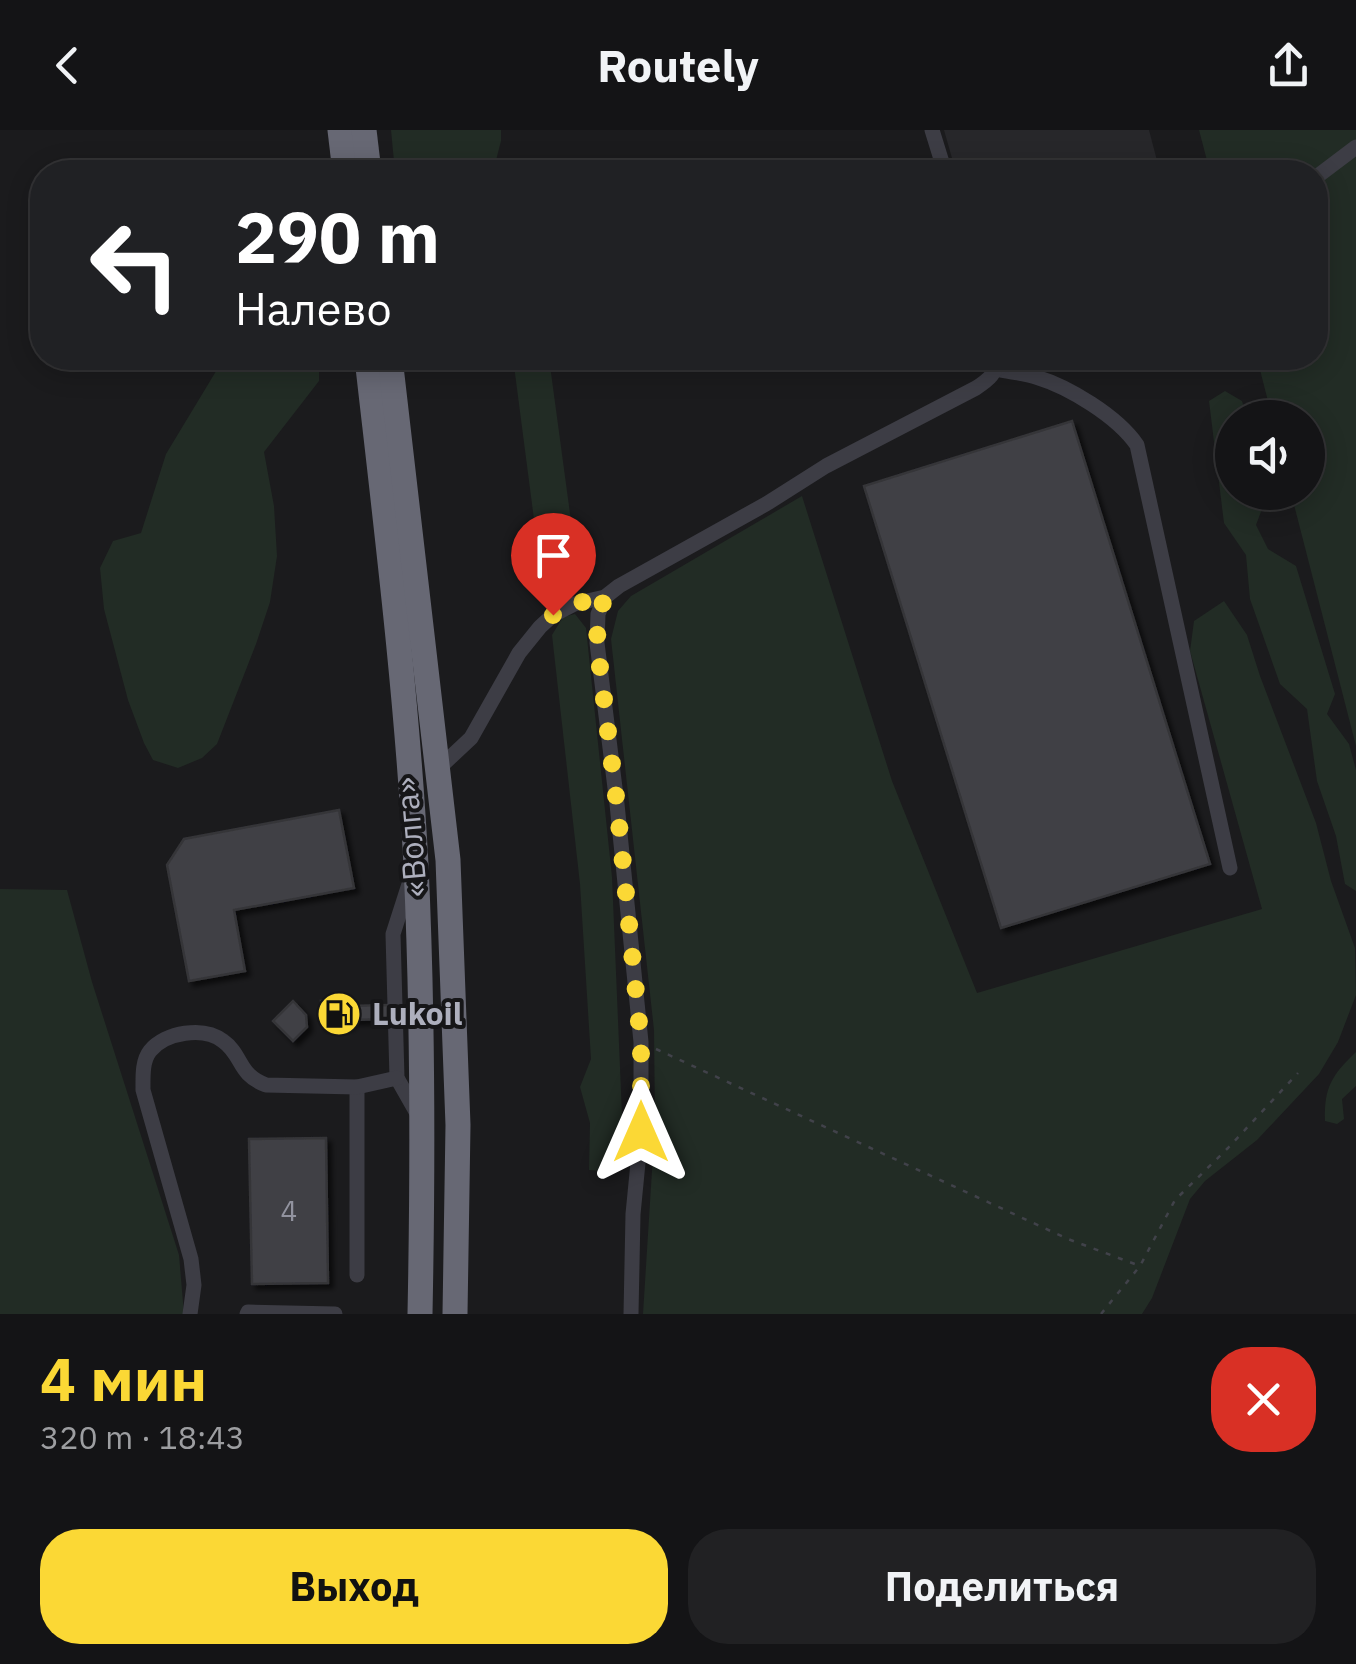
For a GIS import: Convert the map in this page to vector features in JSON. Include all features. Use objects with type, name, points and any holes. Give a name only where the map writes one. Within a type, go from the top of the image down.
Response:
[{"type":"highway","points":[[340,130],[344,160]]},
{"type":"highway","points":[[364,130],[368,160]]},
{"type":"highway","name":"«Волга»","points":[[367,370],[390,564],[416,863],[424,1125],[420,1314]]},
{"type":"highway","name":"«Волга»","points":[[391,370],[448,860],[458,1126],[455,1314]]},
{"type":"street","points":[[932,130],[941,160]]},
{"type":"street","points":[[1328,168],[1356,147]]},
{"type":"street","points":[[438,769],[471,738],[510,668],[553,615],[574,604],[606,596],[826,466],[976,388],[988,380],[993,370]]},
{"type":"street","points":[[1015,370],[1080,397],[1138,444],[1230,868]]},
{"type":"street","points":[[606,596],[598,614],[597,643],[641,1042],[641,1132],[633,1214],[631,1314]]},
{"type":"street","points":[[416,863],[393,934],[397,1078],[424,1125]]},
{"type":"street","points":[[190,1314],[194,1285],[191,1259],[143,1090],[149,1052],[169,1037],[196,1032],[228,1044],[243,1070],[266,1085],[357,1087],[397,1078]]},
{"type":"street","points":[[357,1087],[357,1275]]},
{"type":"street","points":[[247,1314],[335,1314]]},
{"type":"path","points":[[641,1042],[1068,1239],[1140,1266]]},
{"type":"path","points":[[1101,1314],[1140,1266],[1175,1200],[1298,1073]]},
{"type":"shaded area","points":[[391,130],[501,130],[496,160],[394,160]]},
{"type":"shaded area","points":[[944,130],[1149,130],[1157,160],[953,160]]},
{"type":"shaded area","points":[[1199,130],[1356,130],[1356,746],[1295,510],[1325,510],[1325,400],[1268,400],[1260,370],[1328,370],[1328,160],[1207,160]]},
{"type":"shaded area","points":[[217,370],[319,370],[319,381],[264,452],[274,506],[277,556],[270,602],[256,644],[217,744],[202,758],[178,768],[153,760],[144,743],[128,700],[104,609],[100,568],[113,541],[141,533],[166,454]]},
{"type":"shaded area","points":[[515,370],[551,370],[574,543],[570,558],[559,565],[547,566],[538,550]]},
{"type":"shaded area","points":[[1225,391],[1240,400],[1215,400],[1215,450],[1209,401]]},
{"type":"shaded area","points":[[802,496],[892,781],[977,993],[1262,909],[1190,651],[1194,621],[1224,601],[1247,635],[1316,823],[1355,948],[1356,995],[1338,1042],[1319,1074],[1257,1140],[1205,1181],[1190,1199],[1152,1298],[1142,1314],[643,1314],[655,1123],[654,1030],[611,639],[618,611],[631,596]]},
{"type":"shaded area","points":[[1222,510],[1262,510],[1256,525],[1268,549],[1296,566],[1335,694],[1327,714],[1349,744],[1356,770],[1356,891],[1345,884],[1336,836],[1317,781],[1307,709],[1280,684],[1250,599],[1246,555],[1224,523]]},
{"type":"shaded area","points":[[575,614],[586,628],[612,877],[623,1139],[616,1172],[589,1170],[590,1123],[580,1087],[591,1059],[580,884],[552,635],[563,617]]},
{"type":"shaded area","points":[[0,889],[67,890],[92,982],[179,1255],[184,1314],[0,1314]]},
{"type":"shaded area","points":[[1356,1052],[1356,1086],[1342,1099],[1344,1119],[1337,1124],[1325,1121],[1331,1082]]},
{"type":"building","points":[[1072,421],[1210,864],[1001,928],[864,486]]},
{"type":"building","points":[[339,810],[354,888],[234,910],[245,971],[189,981],[167,865],[184,839]]},
{"type":"building","points":[[350,1000],[350,1006],[388,1005],[388,1019],[322,1025],[321,1001]]},
{"type":"building","points":[[293,1001],[306,1015],[307,1027],[293,1041],[273,1021]]},
{"type":"building","points":[[326,1138],[328,1283],[252,1284],[249,1139]]},
{"type":"place","name":"Lukoil","points":[[339,1014]]},
{"type":"route","points":[[553,615],[574,604],[606,596],[598,614],[597,643],[641,1042],[641,1132]]}]
